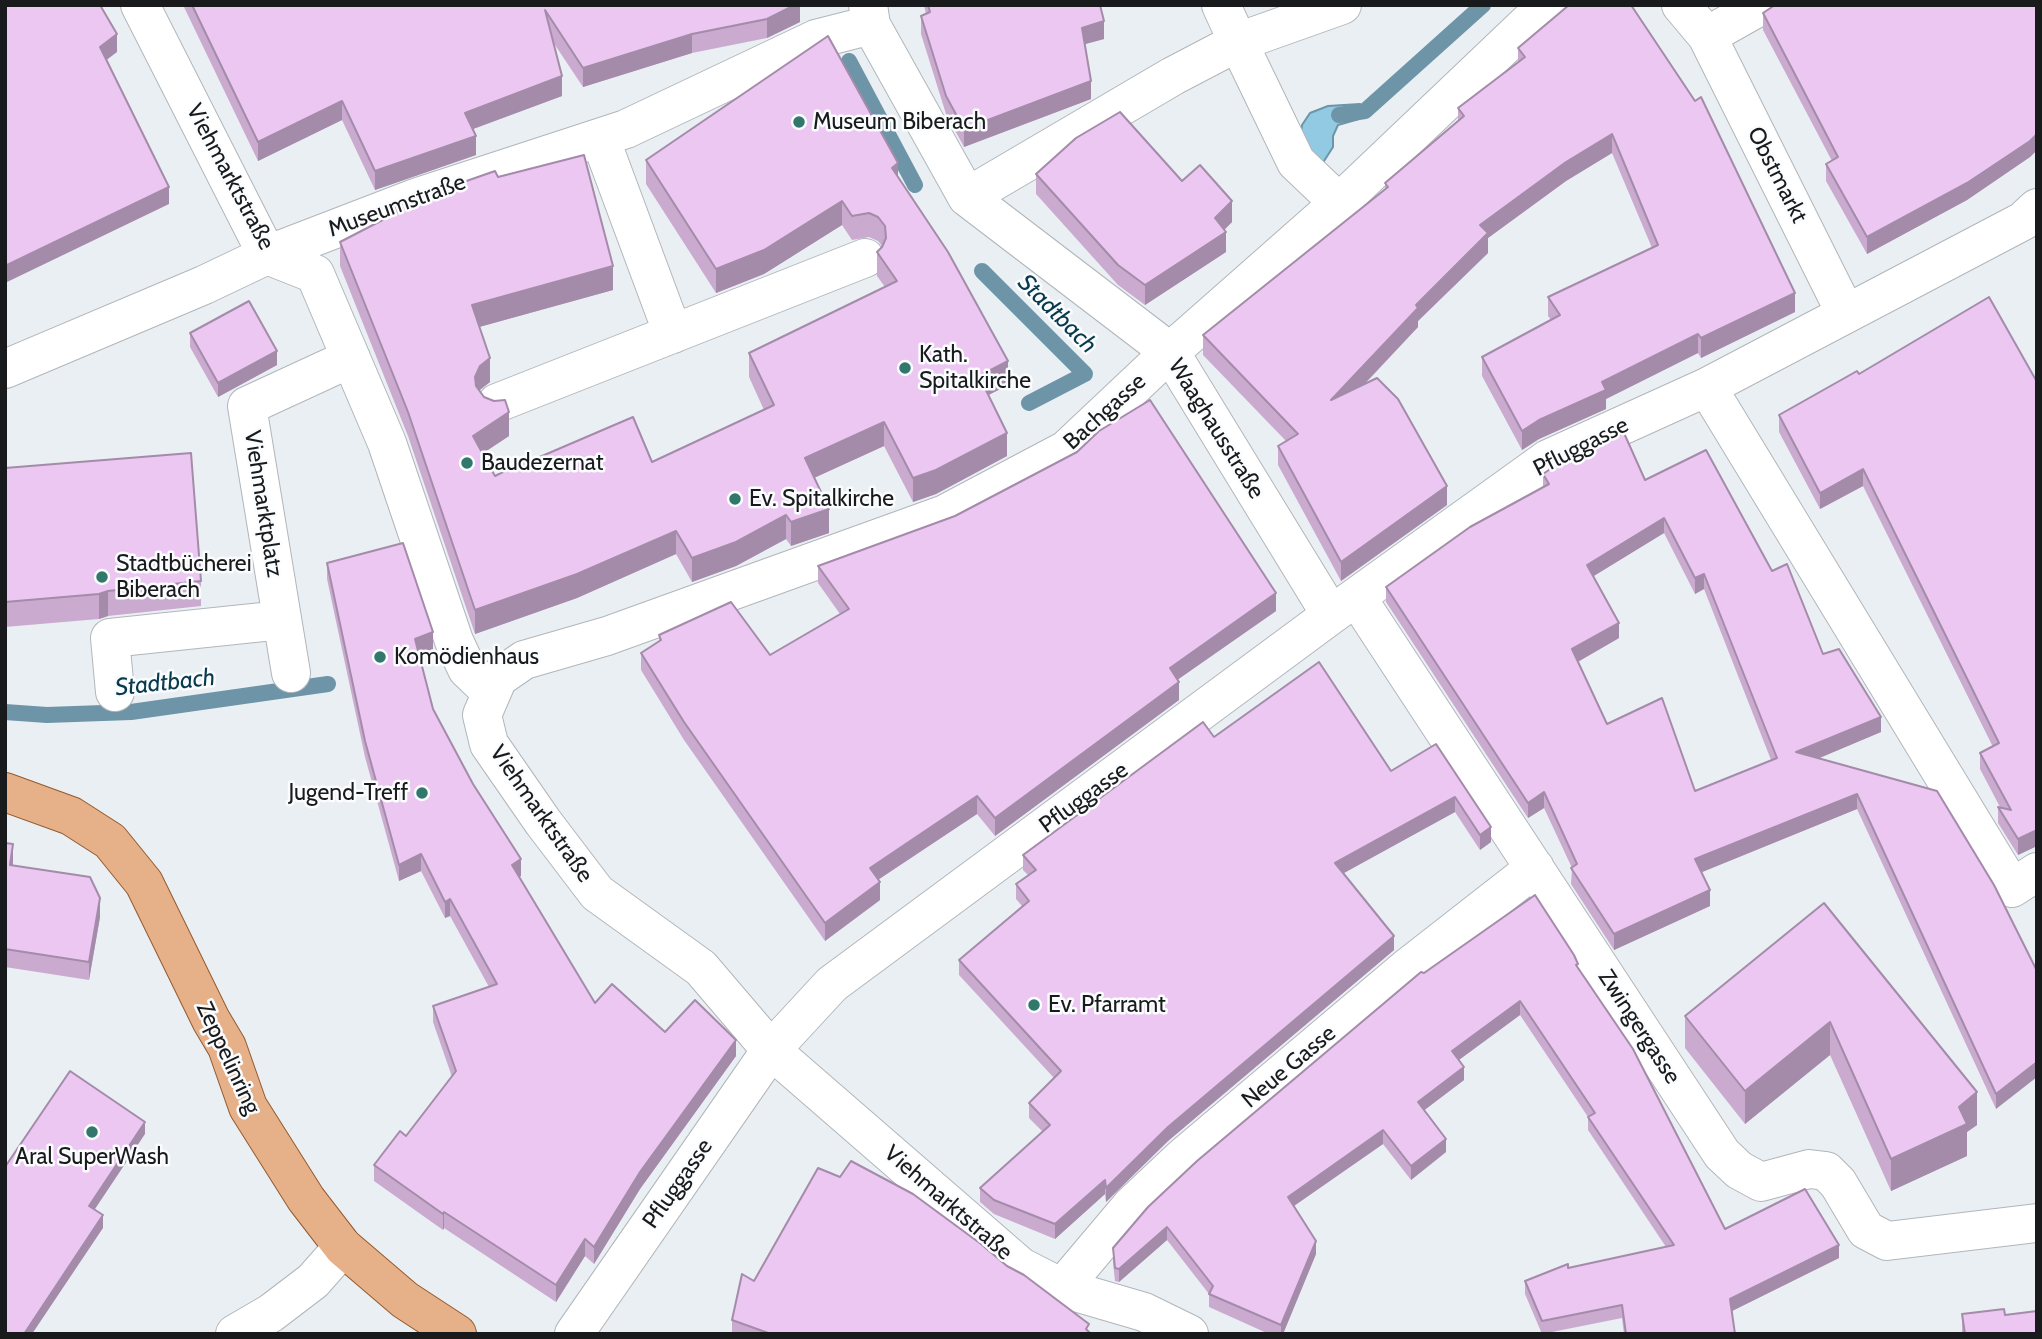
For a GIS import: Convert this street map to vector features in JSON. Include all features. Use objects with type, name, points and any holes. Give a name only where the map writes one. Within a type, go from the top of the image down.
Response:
[{"type":"main road","name":"Zeppelinring","points":[[5,792],[71,816],[110,841],[144,883],[227,1047],[248,1107],[306,1199],[343,1247],[405,1300],[457,1334]]},
{"type":"street","name":"Viehmarktstraße","points":[[140,5],[267,255],[315,274],[387,443],[454,641],[467,669],[491,692],[482,715],[489,744],[597,893],[701,968],[771,1049],[1021,1267],[1062,1287],[1144,1312],[1189,1334]]},
{"type":"street","points":[[1221,5],[1296,162],[1339,203]]},
{"type":"street","points":[[967,197],[1238,41],[1342,5]]},
{"type":"street","name":"Bachgasse","points":[[491,692],[498,678],[524,660],[620,632],[945,514],[1066,450],[1170,352],[1339,203],[1547,5]]},
{"type":"street","name":"Obstmarkt","points":[[1681,5],[1707,36],[1846,314]]},
{"type":"street","points":[[1707,36],[1762,5]]},
{"type":"street","name":"Museumstraße","points":[[5,369],[204,285],[267,255],[418,197],[626,129],[870,15]]},
{"type":"street","name":"Waaghausstraße","points":[[870,15],[967,197],[1170,352],[1344,607]]},
{"type":"street","points":[[600,138],[673,334]]},
{"type":"street","name":"Pfluggasse","points":[[574,1334],[771,1049],[832,984],[1548,459],[1707,387],[1846,314],[2032,225]]},
{"type":"street","points":[[497,403],[865,258]]},
{"type":"street","name":"Viehmarktplatz","points":[[291,673],[247,406],[351,358]]},
{"type":"street","points":[[1707,387],[2012,887],[2037,872]]},
{"type":"street","name":"Zwingergasse","points":[[1344,607],[1535,868],[1722,1154],[1740,1170],[1762,1182],[1810,1170],[1826,1171],[1838,1182],[1866,1230],[1888,1241],[2037,1223]]},
{"type":"street","points":[[115,692],[110,638],[282,620]]},
{"type":"street","name":"Neue Gasse","points":[[1062,1287],[1132,1205],[1182,1158],[1407,968],[1535,868]]},
{"type":"street","points":[[235,1334],[313,1281],[343,1247]]},
{"type":"water","points":[[1360,104],[1359,119],[1338,125],[1333,136],[1333,147],[1317,172],[1300,142],[1302,125],[1310,113],[1328,106]]},
{"type":"building","points":[[5,5],[100,5],[117,34],[100,47],[169,187],[5,266]]},
{"type":"building","points":[[192,5],[795,5],[767,19],[692,34],[583,68],[545,10],[562,76],[465,113],[476,136],[375,171],[342,101],[258,142]]},
{"type":"building","points":[[928,5],[1100,5],[1104,21],[1082,28],[1091,81],[964,129],[946,96],[921,16],[930,12]]},
{"type":"building","points":[[1569,5],[1631,5],[1695,101],[1701,97],[1795,293],[1701,338],[1698,334],[1602,382],[1606,390],[1539,420],[1522,431],[1482,357],[1560,315],[1548,297],[1658,245],[1612,134],[1566,162],[1480,225],[1488,233],[1416,305],[1418,308],[1331,400],[1377,378],[1398,399],[1447,486],[1341,562],[1278,446],[1298,434],[1203,335],[1388,187],[1385,183],[1464,116],[1458,108],[1525,57],[1518,48]]},
{"type":"building","points":[[1775,5],[2037,5],[2037,134],[1967,183],[1867,237],[1826,164],[1838,157],[1763,13]]},
{"type":"building","points":[[828,36],[898,163],[892,168],[948,252],[1008,361],[979,376],[1007,433],[936,470],[913,478],[884,422],[805,458],[829,509],[791,522],[786,515],[736,542],[692,558],[676,531],[577,574],[475,610],[408,412],[340,242],[398,212],[395,206],[495,171],[498,177],[584,155],[613,266],[472,305],[490,358],[480,366],[475,377],[476,386],[484,397],[494,401],[505,400],[509,412],[473,436],[495,476],[527,460],[528,462],[633,417],[652,462],[774,405],[749,353],[897,281],[877,252],[886,238],[885,226],[878,217],[869,213],[852,216],[842,201],[764,250],[716,269],[646,160]]},
{"type":"building","points":[[1120,112],[1182,181],[1200,165],[1232,201],[1215,218],[1226,232],[1145,285],[1118,265],[1036,174],[1076,138]]},
{"type":"building","points":[[1989,297],[2037,382],[2037,830],[2018,839],[1998,807],[2011,810],[1980,753],[1999,743],[1863,469],[1820,493],[1779,415],[1857,371],[1859,374]]},
{"type":"building","points":[[249,301],[277,351],[218,383],[190,333]]},
{"type":"building","points":[[1150,400],[1276,593],[1170,668],[1179,682],[995,818],[977,796],[870,868],[880,882],[825,923],[684,722],[641,653],[661,640],[659,635],[731,602],[770,655],[849,609],[818,566],[955,516],[1077,452],[1099,431]]},
{"type":"building","points":[[1624,433],[1645,480],[1706,450],[1772,571],[1787,564],[1823,654],[1839,649],[1881,717],[1796,752],[1937,791],[1994,885],[2037,971],[2037,1062],[1996,1094],[1857,794],[1695,859],[1710,890],[1614,934],[1571,868],[1577,864],[1544,792],[1528,803],[1386,587],[1470,527],[1549,484],[1543,474],[1559,463]],"holes":[[[1664,518],[1695,578],[1704,574],[1777,758],[1695,791],[1662,698],[1607,724],[1572,649],[1619,623],[1587,565]]]},
{"type":"building","name":"Stadtbücherei Biberach","points":[[191,453],[201,581],[5,602],[5,468]]},
{"type":"building","points":[[403,543],[433,632],[415,639],[433,709],[473,784],[521,859],[512,865],[595,1003],[612,984],[665,1032],[695,1000],[736,1040],[640,1172],[594,1247],[585,1239],[556,1285],[444,1212],[443,1214],[374,1165],[400,1131],[406,1136],[456,1071],[433,1006],[497,984],[450,899],[445,902],[421,854],[399,865],[365,741],[327,563]]},
{"type":"building","points":[[1319,662],[1391,771],[1436,744],[1491,827],[1480,835],[1455,797],[1335,863],[1394,936],[1168,1127],[1106,1188],[1105,1180],[1055,1224],[994,1200],[980,1188],[1050,1125],[1029,1103],[1061,1071],[959,960],[1029,901],[1016,884],[1036,870],[1023,855],[1203,722],[1214,737]]},
{"type":"building","points":[[5,843],[13,844],[10,865],[90,877],[100,898],[89,962],[5,949]]},
{"type":"building","points":[[1535,895],[1574,955],[1578,964],[1576,965],[1633,1049],[1725,1229],[1805,1189],[1839,1245],[1730,1299],[1735,1334],[1626,1334],[1622,1305],[1542,1321],[1525,1281],[1568,1264],[1568,1268],[1674,1245],[1588,1117],[1595,1113],[1520,1001],[1452,1051],[1464,1067],[1418,1102],[1446,1139],[1411,1166],[1383,1130],[1288,1197],[1316,1241],[1281,1325],[1209,1294],[1213,1286],[1167,1227],[1119,1269],[1115,1268],[1113,1248],[1148,1207],[1197,1161],[1421,972],[1424,973]]},
{"type":"building","points":[[1824,903],[1977,1092],[1959,1107],[1967,1124],[1891,1159],[1830,1022],[1745,1091],[1685,1016]]},
{"type":"building","points":[[70,1071],[145,1122],[89,1206],[103,1215],[24,1334],[5,1334],[5,1167]]},
{"type":"building","points":[[851,1161],[913,1194],[1089,1324],[1086,1329],[1091,1334],[771,1334],[732,1320],[742,1274],[754,1281],[818,1168],[840,1177]]},
{"type":"building","points":[[2004,1309],[2005,1315],[2037,1311],[2037,1334],[1965,1334],[1962,1314]]},
{"type":"waterway","name":"Stadtbach","points":[[1339,115],[1365,111],[1483,5]]},
{"type":"waterway","name":"Stadtbach","points":[[849,61],[915,185]]},
{"type":"waterway","name":"Stadtbach","points":[[982,271],[1085,374],[1029,403]]},
{"type":"waterway","name":"Stadtbach","points":[[5,712],[47,715],[131,712],[328,684]]},
{"type":"place","name":"Museum Biberach","points":[[799,122]]},
{"type":"place","name":"Kath. Spitalkirche","points":[[905,368]]},
{"type":"place","name":"Baudezernat","points":[[467,463]]},
{"type":"place","name":"Ev. Spitalkirche","points":[[735,499]]},
{"type":"place","name":"Stadtbücherei Biberach","points":[[102,577]]},
{"type":"place","name":"Komödienhaus","points":[[380,657]]},
{"type":"place","name":"Jugend-Treff","points":[[422,793]]},
{"type":"place","name":"Ev. Pfarramt","points":[[1034,1005]]},
{"type":"place","name":"Aral SuperWash","points":[[92,1132]]}]
